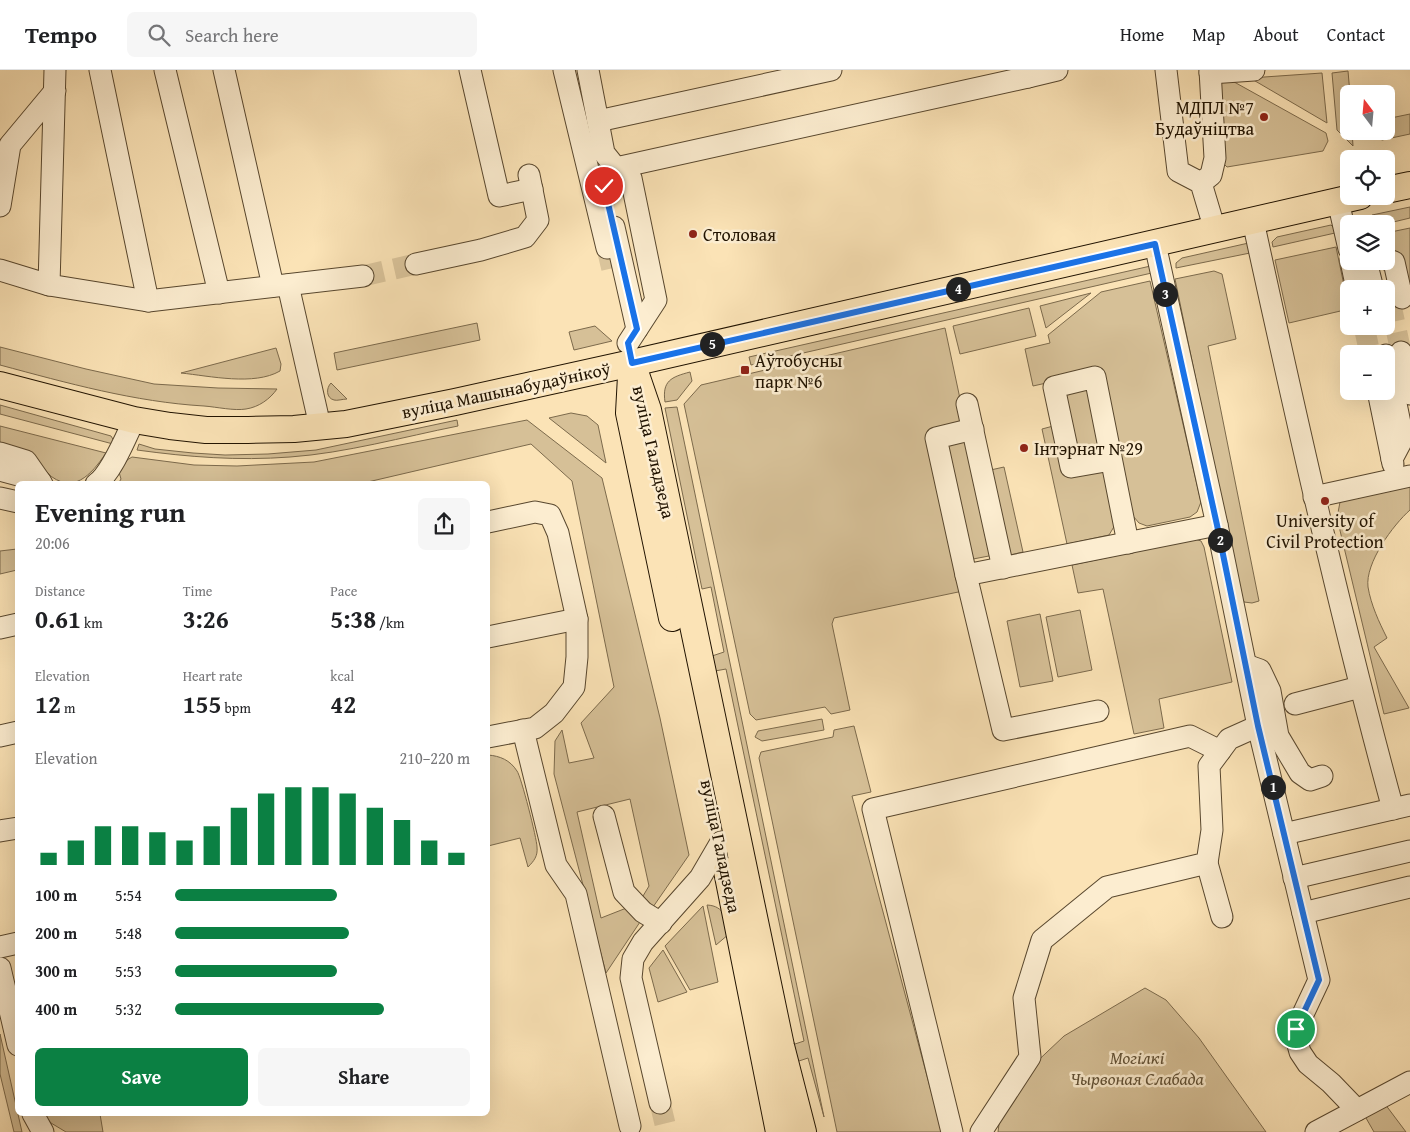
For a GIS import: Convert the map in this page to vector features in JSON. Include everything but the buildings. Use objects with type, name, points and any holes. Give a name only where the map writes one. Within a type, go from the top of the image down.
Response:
[{"type":"main road","points":[[1395,188],[1410,185]]},
{"type":"main road","name":"вуліца Машынабудаўнікоў","points":[[0,385],[134,420],[206,430],[248,430],[346,424],[455,402],[632,345],[1155,244],[1340,201]]},
{"type":"main road","name":"вуліца Галадзеда","points":[[632,345],[629,413],[721,842],[779,1132]]},
{"type":"main road","name":"вуліца Галадзеда","points":[[632,345],[648,410],[781,1046],[803,1132]]},
{"type":"street","points":[[49,285],[55,70]]},
{"type":"street","points":[[100,70],[148,301]]},
{"type":"street","points":[[165,70],[219,293]]},
{"type":"street","points":[[224,70],[320,426]]},
{"type":"street","points":[[416,264],[481,250],[525,237],[538,220],[530,182],[499,196],[470,70]]},
{"type":"street","points":[[564,70],[607,248]]},
{"type":"street","points":[[588,70],[604,153],[616,168],[631,178],[656,300],[632,345]]},
{"type":"street","points":[[598,122],[831,70]]},
{"type":"street","points":[[616,168],[1027,74],[1057,70]]},
{"type":"street","points":[[1166,70],[1178,171],[1201,183],[1215,230]]},
{"type":"street","points":[[1201,183],[1211,175],[1214,158],[1210,71],[1254,70]]},
{"type":"street","points":[[0,206],[10,144],[54,92]]},
{"type":"street","points":[[586,162],[604,186],[632,345]]},
{"type":"street","points":[[1253,221],[1314,497],[1360,687],[1401,807],[1284,834]]},
{"type":"street","points":[[1155,244],[1217,525],[1258,726],[1319,980],[1296,1029],[1300,1052],[1308,1064],[1331,1084],[1349,1119]]},
{"type":"street","points":[[0,270],[49,285],[148,301],[363,276]]},
{"type":"street","points":[[1385,270],[1396,299],[1394,270]]},
{"type":"street","points":[[613,274],[632,345]]},
{"type":"street","points":[[1395,356],[1410,394]]},
{"type":"street","points":[[1395,359],[1407,433],[1400,471]]},
{"type":"street","points":[[1380,400],[1400,471]]},
{"type":"street","points":[[968,404],[1003,568]]},
{"type":"street","points":[[100,481],[119,451],[134,420]]},
{"type":"street","points":[[973,429],[936,438],[1003,730],[1098,711]]},
{"type":"street","points":[[0,453],[26,461],[40,481]]},
{"type":"street","points":[[1111,460],[1128,543]]},
{"type":"street","points":[[0,470],[38,481]]},
{"type":"street","points":[[1314,497],[1400,471]]},
{"type":"street","points":[[0,485],[15,489]]},
{"type":"street","points":[[0,498],[15,501]]},
{"type":"street","points":[[0,512],[15,514]]},
{"type":"street","points":[[490,522],[535,512],[550,515],[558,533],[577,619],[577,657],[574,687],[554,713],[535,728],[490,737]]},
{"type":"street","points":[[966,575],[1217,525]]},
{"type":"street","points":[[490,637],[577,619]]},
{"type":"street","points":[[0,628],[15,625]]},
{"type":"street","points":[[1246,664],[1260,670],[1270,691],[1278,736],[1300,773],[1310,780],[1322,776]]},
{"type":"street","points":[[1295,704],[1360,687]]},
{"type":"street","points":[[1222,917],[1207,864],[1212,830],[1209,766],[1229,739],[1258,726]]},
{"type":"street","points":[[523,730],[556,865],[576,894],[630,1126]]},
{"type":"street","points":[[0,736],[15,733]]},
{"type":"street","points":[[952,1132],[873,809],[1190,736],[1220,751]]},
{"type":"street","points":[[604,816],[624,892],[643,912],[661,923]]},
{"type":"street","points":[[0,832],[15,829]]},
{"type":"street","points":[[660,1103],[631,978],[633,959],[642,942],[700,878],[721,842]]},
{"type":"street","points":[[1294,878],[1410,851]]},
{"type":"street","points":[[981,1132],[1030,1057],[1024,998],[1042,940],[1107,886],[1207,864]]},
{"type":"street","points":[[1303,913],[1410,887]]},
{"type":"street","points":[[0,947],[15,944]]},
{"type":"street","points":[[0,968],[15,1032]]},
{"type":"street","points":[[1316,1132],[1349,1119],[1410,1082]]},
{"type":"street","points":[[34,1116],[43,1132]]},
{"type":"green space","points":[[1348,71],[1349,85],[1340,85],[1340,133],[1337,130],[1332,73]]},
{"type":"green space","points":[[1322,73],[1327,123],[1250,78]]},
{"type":"green space","points":[[1227,78],[1326,133],[1328,141],[1323,151],[1227,167],[1223,163],[1218,79]]},
{"type":"green space","points":[[1410,114],[1410,134],[1395,137],[1395,117]]},
{"type":"green space","points":[[1347,140],[1353,140],[1353,146]]},
{"type":"green space","points":[[1410,207],[1410,218],[1395,222],[1395,215],[1372,215]]},
{"type":"green space","points":[[1331,225],[1335,233],[1273,247],[1272,242],[1277,237]]},
{"type":"green space","points":[[1410,228],[1410,291],[1395,267],[1395,231]]},
{"type":"green space","points":[[1253,242],[1255,252],[1176,268],[1176,263],[1182,258]]},
{"type":"green space","points":[[1336,247],[1343,280],[1340,280],[1340,311],[1289,323],[1275,260]]},
{"type":"green space","points":[[1155,265],[1156,272],[751,365],[749,357]]},
{"type":"green space","points":[[1214,271],[1222,274],[1236,339],[1208,346],[1259,601],[1252,603],[1244,602],[1240,592],[1175,279]]},
{"type":"green space","points":[[1150,281],[1201,502],[1197,512],[1190,517],[1147,526],[1139,523],[1133,516],[1100,371],[1033,386],[1025,349],[1050,343],[1048,335],[1101,292]]},
{"type":"green space","points":[[1091,293],[1046,328],[1040,306]]},
{"type":"green space","points":[[1029,308],[1036,336],[960,354],[953,326]]},
{"type":"green space","points":[[477,323],[480,340],[337,370],[334,353]]},
{"type":"green space","points":[[595,326],[612,341],[574,350],[569,332]]},
{"type":"green space","points":[[945,328],[966,427],[930,434],[963,591],[834,618],[832,624],[850,710],[831,714],[825,707],[756,720],[750,714],[684,404],[701,385]]},
{"type":"green space","points":[[0,347],[154,384],[277,389],[268,399],[251,408],[231,409],[178,404],[101,391],[0,365]]},
{"type":"green space","points":[[276,348],[281,364],[280,371],[269,376],[232,379],[181,373]]},
{"type":"green space","points":[[690,372],[692,381],[677,400],[665,402],[665,389],[669,381]]},
{"type":"green space","points":[[331,383],[347,399],[335,400],[329,397],[328,390]]},
{"type":"green space","points":[[1089,387],[1103,455],[1074,461],[1060,393]]},
{"type":"green space","points":[[0,405],[111,436],[114,441],[113,444],[0,414]]},
{"type":"green space","points":[[677,407],[824,1117],[808,1058],[796,1062],[792,1045],[804,1041],[726,669],[715,671],[712,656],[724,652],[711,587],[702,589],[665,408]]},
{"type":"green space","points":[[571,413],[587,416],[598,425],[606,463],[549,418]]},
{"type":"green space","points":[[457,420],[458,426],[353,448],[290,457],[213,458],[137,450],[139,444],[155,449],[225,455],[316,450]]},
{"type":"green space","points":[[527,420],[602,478],[660,718],[689,855],[653,907],[640,901],[649,886],[630,799],[577,812],[601,918],[629,907],[640,922],[606,973],[554,774],[555,741],[562,730],[569,763],[594,758],[581,723],[614,687],[572,481],[531,444],[372,481],[120,481],[119,472],[127,460],[132,457],[194,465],[237,466],[314,462]]},
{"type":"green space","points":[[1057,425],[1067,473],[1104,465],[1115,525],[1109,535],[1067,544],[1042,429]]},
{"type":"green space","points":[[0,426],[106,453],[94,469],[81,480],[59,481],[0,445]]},
{"type":"green space","points":[[967,433],[994,555],[968,560],[940,439]]},
{"type":"green space","points":[[1004,467],[1023,552],[1010,555],[986,471]]},
{"type":"green space","points":[[1410,483],[1410,510],[1388,535],[1375,556],[1368,577],[1371,600],[1387,638],[1374,647],[1409,708],[1384,714],[1337,518],[1340,502]]},
{"type":"green space","points":[[1195,539],[1201,541],[1204,547],[1232,682],[1159,699],[1164,728],[1134,734],[1103,589],[1078,593],[1072,565]]},
{"type":"green space","points":[[15,549],[15,570],[0,574],[0,551]]},
{"type":"green space","points":[[1080,610],[1092,670],[1058,677],[1046,617]]},
{"type":"green space","points":[[1040,614],[1053,681],[1020,687],[1007,621]]},
{"type":"green space","points":[[822,719],[824,730],[762,741],[755,737],[758,731]]},
{"type":"green space","points":[[854,726],[871,792],[852,796],[942,1132],[837,1132],[759,758],[761,752],[833,737],[834,730]]},
{"type":"green space","points":[[490,755],[508,761],[519,775],[537,847],[535,858],[528,867],[520,838],[490,846]]},
{"type":"green space","points":[[707,905],[718,908],[724,914],[727,923],[729,934],[716,945]]},
{"type":"green space","points":[[703,906],[718,982],[690,990],[665,946]]},
{"type":"green space","points":[[663,950],[687,992],[658,1002],[649,968]]},
{"type":"green space","name":"Могілкі Чырвоная Слабада","points":[[1145,988],[1166,1000],[1199,1038],[1266,1132],[998,1132],[999,1124],[1028,1070],[1064,1036]]},
{"type":"green space","points":[[0,1034],[15,1101],[15,1116],[18,1116],[22,1132],[14,1132],[0,1074]]},
{"type":"green space","points":[[1382,1100],[1406,1132],[1374,1132],[1362,1111]]},
{"type":"green space","points":[[45,1116],[100,1116],[103,1132],[66,1132],[51,1123]]},
{"type":"tunnel","points":[[607,248],[613,274]]},
{"type":"tunnel","points":[[363,276],[416,264]]},
{"type":"tunnel","points":[[1395,324],[1401,352]]},
{"type":"tunnel","points":[[1366,335],[1368,345]]},
{"type":"tunnel","points":[[660,1103],[667,1132]]},
{"type":"place","name":"МДПЛ №7 Будаўніцтва","points":[[1264,117]]},
{"type":"place","name":"Столовая","points":[[693,234]]},
{"type":"place","name":"Аўтобусны парк №6","points":[[745,370]]},
{"type":"place","name":"Інтэрнат №29","points":[[1024,448]]},
{"type":"place","name":"University of Civil Protection","points":[[1325,501]]},
{"type":"route","points":[[604,186],[637,329],[628,343],[632,363],[1155,244],[1217,525],[1258,726],[1319,980],[1296,1029]]}]
